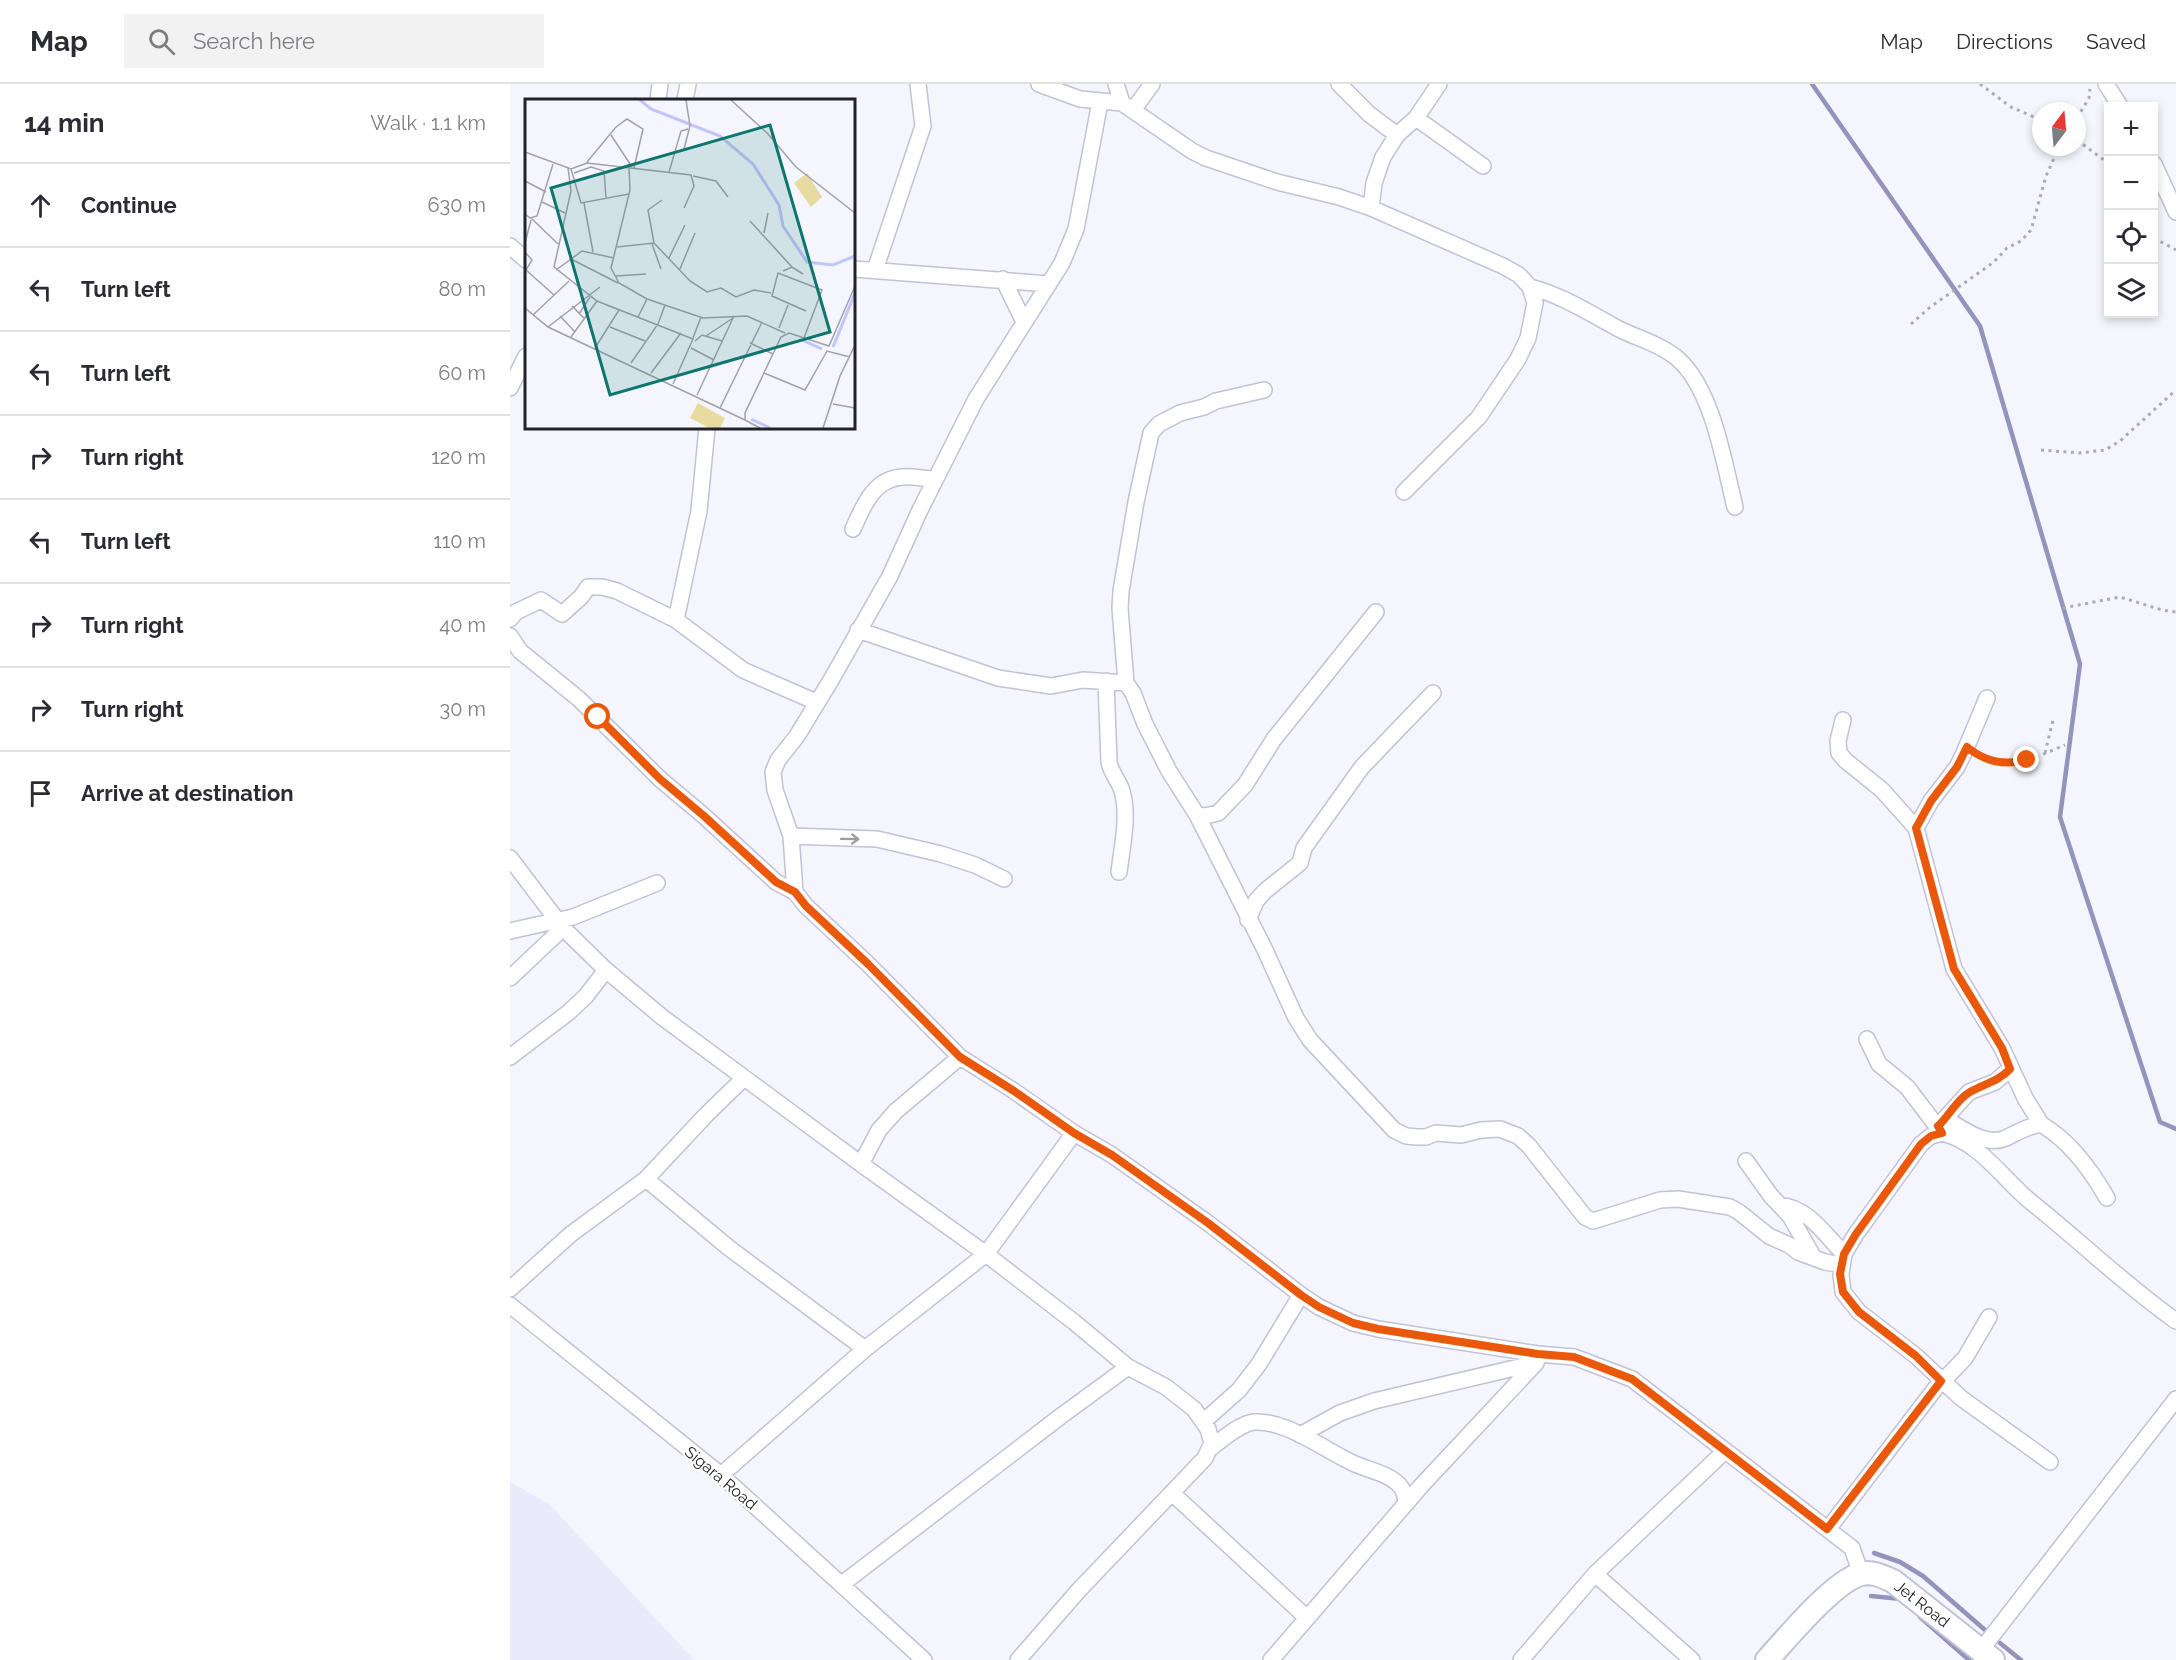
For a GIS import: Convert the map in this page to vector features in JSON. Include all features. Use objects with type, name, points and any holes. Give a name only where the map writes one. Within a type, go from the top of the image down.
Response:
[{"type":"main road","name":"Jet Road","points":[[1861,1574],[1874,1573],[1893,1581],[1987,1655]]},
{"type":"main road","points":[[1767,1660],[1826,1597],[1847,1580],[1861,1574]]},
{"type":"street","points":[[658,99],[660,84]]},
{"type":"street","points":[[685,99],[688,84]]},
{"type":"street","points":[[875,270],[923,126],[918,84]]},
{"type":"street","points":[[1040,84],[1080,99],[1128,106]]},
{"type":"street","points":[[1116,84],[1128,106],[1192,151],[1206,158],[1277,182],[1339,197],[1371,208],[1503,266],[1519,274],[1530,287],[1535,303],[1528,338],[1518,359],[1479,417],[1404,492]]},
{"type":"street","points":[[1128,106],[1152,84]]},
{"type":"street","points":[[1339,84],[1369,114],[1396,135]]},
{"type":"street","points":[[1371,208],[1374,183],[1383,157],[1396,135],[1416,118],[1439,84]]},
{"type":"street","points":[[2106,84],[2117,102]]},
{"type":"street","points":[[795,892],[791,836],[775,790],[772,772],[778,759],[797,736],[831,680],[890,576],[935,479],[976,399],[1062,263],[1076,229],[1100,102]]},
{"type":"street","points":[[1416,118],[1483,166]]},
{"type":"street","points":[[2158,173],[2176,212]]},
{"type":"street","points":[[510,246],[525,259]]},
{"type":"street","points":[[855,269],[1049,284]]},
{"type":"street","points":[[1003,279],[1024,322]]},
{"type":"street","points":[[1530,287],[1549,291],[1677,358],[1687,369],[1705,403],[1717,433],[1735,507]]},
{"type":"street","points":[[510,388],[525,358]]},
{"type":"street","points":[[1264,390],[1180,413],[1159,424],[1151,433],[1136,502],[1120,608],[1126,683],[1133,693],[1145,724],[1169,771],[1197,815],[1265,950],[1296,1018],[1310,1040],[1394,1130],[1406,1136],[1426,1137],[1436,1132],[1461,1135],[1491,1128],[1518,1136],[1529,1146],[1585,1216],[1593,1221],[1660,1200],[1678,1199],[1730,1207],[1769,1236],[1798,1252],[1814,1258],[1843,1259]]},
{"type":"street","points":[[676,620],[699,511],[707,429]]},
{"type":"street","points":[[853,529],[866,502],[879,485],[900,477],[935,479]]},
{"type":"street","points":[[510,619],[516,612],[541,600],[562,614],[581,597],[588,587],[602,587],[617,591],[676,620],[743,670],[816,702]]},
{"type":"street","points":[[1197,815],[1218,813],[1245,785],[1274,739],[1376,612]]},
{"type":"street","points":[[858,630],[998,678],[1051,686],[1083,680],[1126,683]]},
{"type":"street","points":[[510,636],[520,651],[579,699],[660,779],[776,882],[795,892],[806,906],[868,964],[960,1057],[1074,1133],[1112,1155],[1208,1223],[1319,1307],[1353,1323],[1378,1329],[1537,1359]]},
{"type":"street","points":[[1106,681],[1110,771],[1121,788],[1125,821],[1119,872]]},
{"type":"street","points":[[1248,920],[1256,902],[1265,891],[1300,863],[1304,848],[1362,767],[1433,693]]},
{"type":"street","points":[[1916,828],[1931,801],[1957,767],[1986,698]]},
{"type":"street","points":[[1843,720],[1838,741],[1839,753],[1882,790],[1916,828],[1954,969],[2002,1048],[2010,1069],[2032,1111],[2041,1124],[2066,1143],[2092,1173],[2107,1198]]},
{"type":"street","points":[[791,836],[877,839],[941,854],[975,865],[1004,879]]},
{"type":"street","points":[[510,858],[560,925],[606,970],[662,1017],[986,1254],[1128,1367],[1166,1387],[1194,1409],[1208,1429],[1211,1448]]},
{"type":"street","points":[[510,931],[560,925],[657,883]]},
{"type":"street","points":[[510,978],[560,925]]},
{"type":"street","points":[[514,1052],[569,1012],[586,996],[606,970]]},
{"type":"street","points":[[1867,1039],[1879,1064],[1907,1087],[1942,1126],[1975,1150],[2030,1202],[2048,1214],[2142,1298],[2176,1321]]},
{"type":"street","points":[[861,1164],[879,1130],[896,1111],[960,1057]]},
{"type":"street","points":[[2010,1069],[1995,1082],[1969,1092],[1942,1126],[1921,1144],[1856,1234],[1843,1259],[1840,1274],[1843,1292],[1859,1312],[1916,1356],[1941,1382],[2050,1462]]},
{"type":"street","points":[[510,1289],[571,1234],[646,1179],[744,1078]]},
{"type":"street","points":[[1942,1126],[1991,1140],[2006,1138],[2032,1125],[2041,1124]]},
{"type":"street","points":[[721,1475],[865,1349],[986,1254],[1074,1133]]},
{"type":"street","points":[[1746,1161],[1779,1206],[1790,1216],[1814,1258]]},
{"type":"street","points":[[646,1179],[729,1248],[865,1349]]},
{"type":"street","points":[[1779,1206],[1798,1210],[1816,1225],[1843,1259]]},
{"type":"street","points":[[1203,1422],[1239,1390],[1259,1364],[1301,1295]]},
{"type":"street","name":"Sigara Road","points":[[510,1305],[721,1475],[924,1660]]},
{"type":"street","points":[[1827,1529],[1941,1382],[1965,1358],[1989,1317]]},
{"type":"street","points":[[1300,1435],[1340,1413],[1374,1401],[1537,1359],[1574,1357],[1632,1379],[1852,1548],[1861,1574]]},
{"type":"street","points":[[1271,1660],[1407,1503],[1537,1359]]},
{"type":"street","points":[[842,1584],[1128,1367]]},
{"type":"street","points":[[1987,1655],[2176,1399]]},
{"type":"street","points":[[1018,1660],[1079,1590],[1205,1458],[1211,1448],[1234,1431],[1252,1422],[1271,1424],[1300,1435],[1352,1463],[1395,1482],[1401,1487],[1407,1503]]},
{"type":"street","points":[[1521,1660],[1595,1574],[1725,1451]]},
{"type":"street","points":[[1172,1493],[1308,1618]]},
{"type":"street","points":[[1595,1574],[1692,1660]]},
{"type":"path","points":[[1980,84],[2011,107],[2032,116]]},
{"type":"path","points":[[2086,103],[2091,84]]},
{"type":"path","points":[[2086,146],[2104,159]]},
{"type":"path","points":[[1911,324],[1929,308],[1994,262],[2007,248],[2021,241],[2031,230],[2046,176],[2056,156]]},
{"type":"path","points":[[2158,240],[2176,250]]},
{"type":"path","points":[[2041,450],[2079,453],[2105,450],[2120,441],[2176,390]]},
{"type":"path","points":[[2063,608],[2120,597],[2176,612]]},
{"type":"path","points":[[2045,753],[2053,720]]},
{"type":"path","points":[[1967,747],[1980,758],[2014,764],[2065,745]]},
{"type":"shaded area","points":[[510,1482],[549,1504],[694,1660],[510,1660]]},
{"type":"waterway","points":[[1812,84],[1980,326],[2080,664],[2060,817],[2160,1122],[2176,1129]]},
{"type":"waterway","points":[[1874,1553],[1900,1562],[1923,1576],[1985,1630]]},
{"type":"waterway","points":[[1871,1596],[1901,1599]]},
{"type":"waterway","points":[[1920,1617],[1969,1660]]},
{"type":"waterway","points":[[2000,1643],[2021,1660]]},
{"type":"route","points":[[598,717],[660,779],[776,882],[795,892],[806,906],[868,964],[960,1057],[1074,1133],[1112,1155],[1208,1223],[1319,1307],[1353,1323],[1378,1329],[1538,1354],[1574,1357],[1632,1379],[1827,1529],[1941,1381],[1916,1356],[1859,1312],[1843,1292],[1840,1274],[1844,1254],[1921,1144],[1931,1136],[1942,1133],[1938,1126],[1969,1092],[1995,1082],[2010,1069],[2002,1048],[1954,969],[1916,828],[1931,801],[1957,767],[1967,747],[1980,758],[1994,762],[2014,764],[2027,760]]}]
